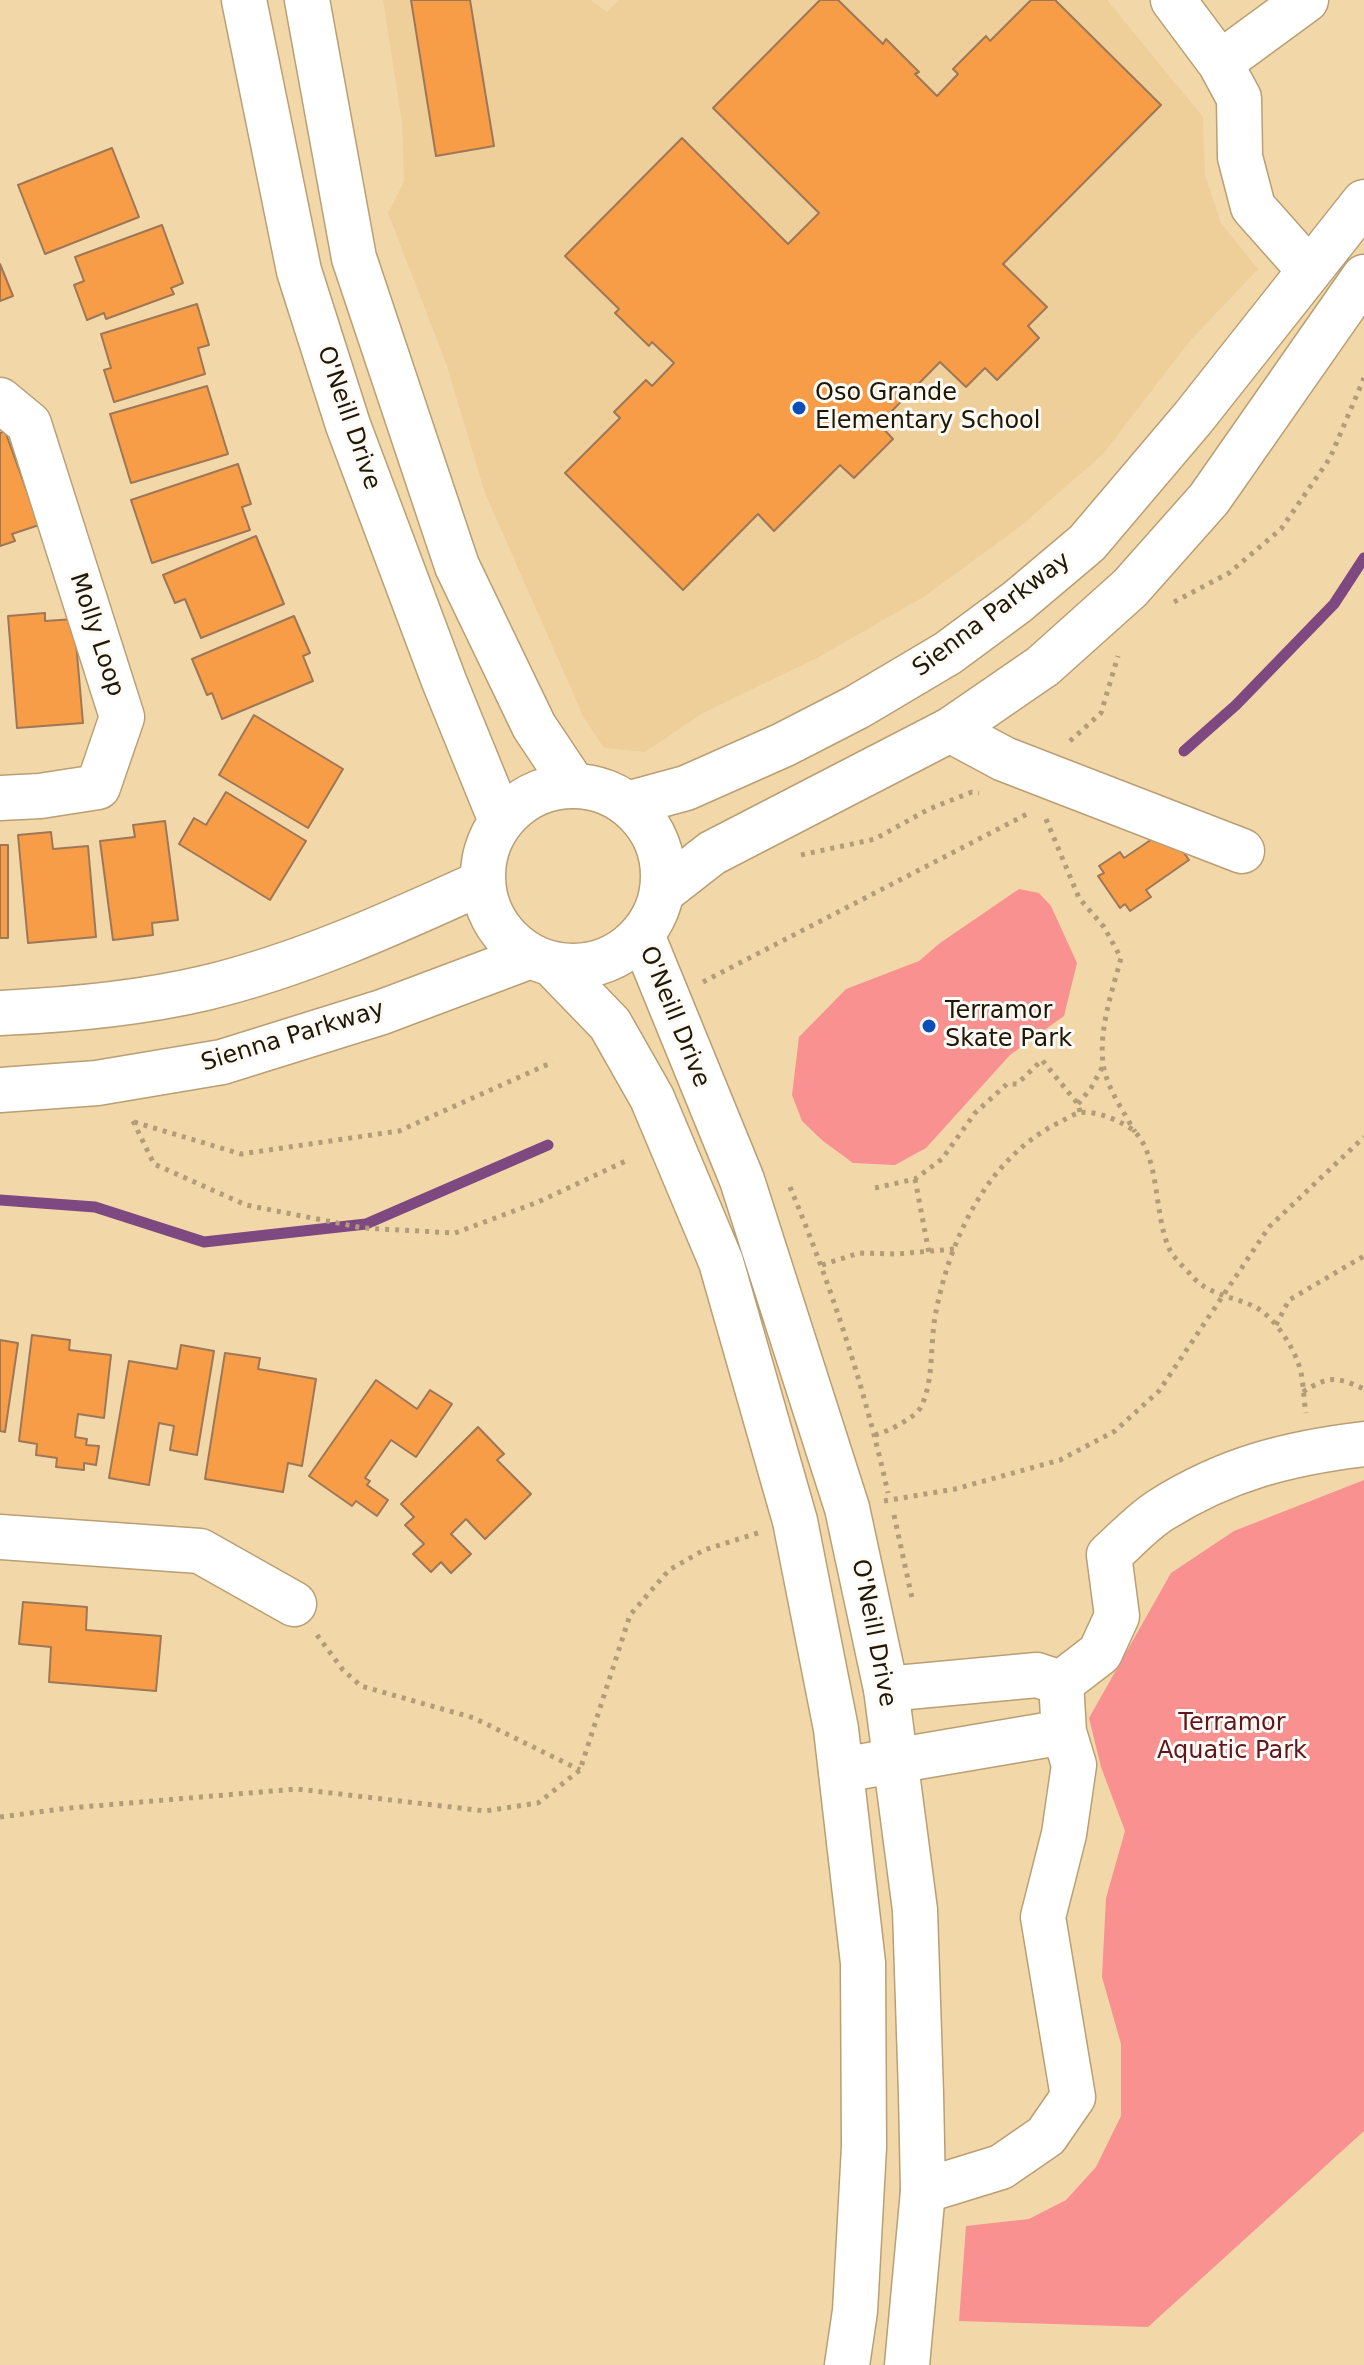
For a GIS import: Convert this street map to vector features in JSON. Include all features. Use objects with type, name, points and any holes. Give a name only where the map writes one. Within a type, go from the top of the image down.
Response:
[{"type":"main road","name":"O'Neill Drive","points":[[244,0],[299,271],[348,425],[444,681],[501,821]]},
{"type":"main road","points":[[307,0],[354,258],[452,551],[534,726],[574,786]]},
{"type":"main road","points":[[1173,0],[1220,63],[1239,98],[1240,157],[1253,207],[1309,270]]},
{"type":"main road","points":[[1220,63],[1306,0]]},
{"type":"main road","name":"Sienna Parkway","points":[[627,804],[686,788],[783,745],[857,707],[948,653],[1017,602],[1087,543],[1193,418],[1364,202]]},
{"type":"main road","points":[[662,892],[712,853],[950,730],[1043,666],[1130,588],[1209,499],[1364,277]]},
{"type":"main road","name":"Molly Loop","points":[[0,400],[29,424],[122,717],[98,787],[40,796],[0,798]]},
{"type":"main road","points":[[950,730],[1004,759],[1038,797],[1242,851]]},
{"type":"main road","name":"O'Neill Drive","points":[[542,960],[577,967],[601,963],[623,952],[642,935],[655,915],[662,892],[663,867],[657,843],[644,821],[627,804],[602,791],[574,786],[547,790],[522,802],[501,821],[490,840],[484,860],[483,882],[490,911],[507,938],[542,960],[610,1024],[652,1098],[721,1262],[795,1521],[836,1729],[863,1979],[864,2147],[855,2311],[847,2365]]},
{"type":"main road","points":[[0,1013],[67,1010],[207,988],[322,951],[483,882]]},
{"type":"main road","name":"O'Neill Drive","points":[[642,935],[742,1180],[847,1508],[886,1689],[915,1910],[923,2191],[907,2365]]},
{"type":"main road","name":"Sienna Parkway","points":[[0,1090],[97,1083],[222,1062],[542,960]]},
{"type":"main road","points":[[1061,1683],[1100,1653],[1117,1616],[1109,1555],[1158,1512],[1225,1475],[1312,1450],[1364,1444]]},
{"type":"main road","points":[[0,1537],[200,1551],[294,1604]]},
{"type":"main road","points":[[886,1689],[1037,1675],[1061,1683]]},
{"type":"main road","points":[[923,2191],[1001,2167],[1046,2136],[1073,2097],[1043,1917],[1064,1834],[1074,1765],[1064,1732],[1061,1683]]},
{"type":"main road","points":[[841,1770],[1064,1732]]},
{"type":"path","points":[[1169,605],[1229,573],[1281,529],[1330,458],[1364,378]]},
{"type":"path","points":[[702,983],[1038,797],[1060,749],[1101,713],[1120,650]]},
{"type":"path","points":[[798,856],[875,839],[929,809],[972,792],[984,793]]},
{"type":"path","points":[[1038,797],[1079,898],[1104,927],[1121,958],[1103,1033],[1103,1066],[1117,1100],[1149,1158],[1169,1250],[1197,1282],[1224,1297],[1253,1305],[1276,1325],[1298,1361],[1312,1450]]},
{"type":"path","points":[[875,1188],[915,1179],[942,1159],[975,1113],[1007,1084],[1017,1084],[1042,1060],[1078,1104],[1080,1112]]},
{"type":"path","points":[[553,1062],[399,1131],[257,1152],[241,1154],[133,1121],[154,1164],[246,1205],[363,1228],[455,1233],[538,1202],[628,1160]]},
{"type":"path","points":[[1078,1104],[1103,1066]]},
{"type":"path","points":[[875,1435],[889,1431],[920,1409],[930,1374],[935,1319],[947,1263],[973,1209],[1000,1165],[1045,1129],[1080,1112],[1104,1115],[1135,1132]]},
{"type":"path","points":[[847,1508],[955,1489],[1060,1460],[1115,1431],[1159,1391],[1269,1227],[1364,1137]]},
{"type":"path","points":[[915,1179],[929,1253]]},
{"type":"path","points":[[787,1180],[822,1265],[875,1435],[914,1612]]},
{"type":"path","points":[[822,1265],[859,1253],[929,1253],[954,1249]]},
{"type":"path","points":[[1276,1325],[1289,1300],[1364,1256]]},
{"type":"path","points":[[1303,1392],[1324,1379],[1344,1380],[1364,1389]]},
{"type":"path","points":[[0,1817],[69,1808],[297,1789],[485,1811],[538,1803],[580,1770],[630,1615],[669,1570],[704,1550],[795,1521]]},
{"type":"path","points":[[294,1604],[343,1670],[361,1686],[474,1718],[580,1770]]},
{"type":"shaded area","name":"Oso Grande Elementary School","points":[[383,0],[591,0],[607,12],[619,0],[1107,0],[1203,117],[1205,175],[1221,223],[1258,269],[1189,342],[1103,454],[1022,525],[925,596],[817,658],[703,713],[645,752],[604,748],[584,718],[485,493],[446,363],[388,213],[404,181],[402,123]]},
{"type":"green space","name":"Terramor Skate Park","points":[[1019,889],[1039,893],[1051,906],[1077,963],[1064,1016],[1010,1055],[926,1148],[895,1165],[853,1163],[802,1121],[792,1095],[799,1037],[846,989],[919,961]]},
{"type":"green space","name":"Terramor Aquatic Park","points":[[1364,1480],[1364,2131],[1148,2327],[959,2321],[966,2226],[1029,2219],[1066,2200],[1096,2167],[1121,2116],[1121,2044],[1102,1977],[1106,1898],[1125,1831],[1101,1767],[1089,1718],[1171,1573],[1234,1531]]},
{"type":"building","points":[[411,0],[470,0],[494,146],[436,156]]},
{"type":"building","points":[[820,0],[838,0],[883,44],[886,39],[919,72],[915,74],[937,96],[958,74],[953,69],[986,36],[990,41],[1031,0],[1055,0],[1161,105],[1003,264],[1047,307],[1028,326],[1039,338],[997,380],[985,368],[966,387],[940,362],[879,424],[893,439],[854,478],[840,465],[774,531],[758,514],[683,590],[565,473],[620,418],[614,412],[646,380],[652,386],[674,363],[652,342],[649,346],[615,313],[619,309],[565,256],[682,138],[788,244],[819,213],[713,108]]},
{"type":"building","points":[[112,148],[139,217],[45,254],[18,185]]},
{"type":"building","points":[[162,225],[183,283],[171,288],[174,294],[106,319],[104,313],[87,320],[74,285],[84,281],[75,257]]},
{"type":"building","points":[[0,264],[13,296],[0,301]]},
{"type":"building","points":[[197,304],[209,345],[198,348],[205,374],[114,402],[104,370],[111,368],[101,334]]},
{"type":"building","points":[[207,386],[228,454],[131,483],[110,414]]},
{"type":"building","points":[[5,431],[39,525],[12,534],[15,541],[0,546],[0,433]]},
{"type":"building","points":[[238,464],[251,504],[242,507],[250,530],[152,563],[131,500]]},
{"type":"building","points":[[256,536],[284,604],[201,638],[185,599],[175,603],[163,575]]},
{"type":"building","points":[[45,613],[45,621],[74,619],[83,723],[17,728],[8,616]]},
{"type":"building","points":[[294,616],[310,653],[303,656],[313,681],[222,719],[212,693],[207,695],[192,659]]},
{"type":"building","points":[[254,715],[343,769],[308,828],[219,775]]},
{"type":"building","points":[[226,792],[306,841],[270,900],[179,844],[194,818],[206,825]]},
{"type":"building","points":[[165,821],[178,920],[152,923],[153,935],[113,940],[100,841],[135,837],[133,825]]},
{"type":"building","points":[[1167,829],[1189,860],[1146,890],[1151,897],[1130,911],[1125,904],[1120,908],[1098,876],[1104,873],[1099,866],[1120,852],[1124,858]]},
{"type":"building","points":[[51,832],[53,849],[88,846],[96,937],[28,943],[18,835]]},
{"type":"building","points":[[0,845],[8,845],[8,938],[0,938]]},
{"type":"building","points":[[32,1335],[70,1340],[69,1350],[111,1355],[104,1418],[78,1414],[75,1437],[87,1439],[86,1445],[99,1446],[96,1465],[84,1463],[84,1470],[56,1467],[57,1458],[36,1455],[37,1444],[19,1441]]},
{"type":"building","points":[[0,1340],[18,1343],[5,1432],[0,1431]]},
{"type":"building","points":[[181,1345],[214,1351],[197,1455],[170,1450],[174,1426],[159,1423],[149,1485],[109,1478],[129,1361],[177,1369]]},
{"type":"building","points":[[225,1353],[260,1358],[258,1369],[316,1379],[302,1466],[288,1463],[283,1492],[205,1479]]},
{"type":"building","points":[[376,1380],[417,1409],[430,1390],[452,1404],[416,1457],[391,1440],[365,1478],[370,1481],[367,1485],[388,1500],[377,1516],[356,1501],[352,1506],[309,1476]]},
{"type":"building","points":[[478,1427],[504,1454],[497,1460],[531,1494],[485,1539],[466,1519],[451,1534],[471,1554],[451,1573],[441,1562],[431,1572],[413,1554],[424,1544],[405,1525],[414,1517],[401,1504]]},
{"type":"building","points":[[23,1602],[87,1607],[86,1630],[161,1636],[156,1691],[49,1682],[51,1647],[19,1644]]},
{"type":"waterway","points":[[1184,751],[1236,705],[1334,604],[1364,558]]},
{"type":"waterway","points":[[0,1200],[95,1207],[204,1242],[366,1224],[548,1145]]},
{"type":"place","name":"Oso Grande Elementary School","points":[[799,408]]},
{"type":"place","name":"Terramor Skate Park","points":[[929,1026]]}]
